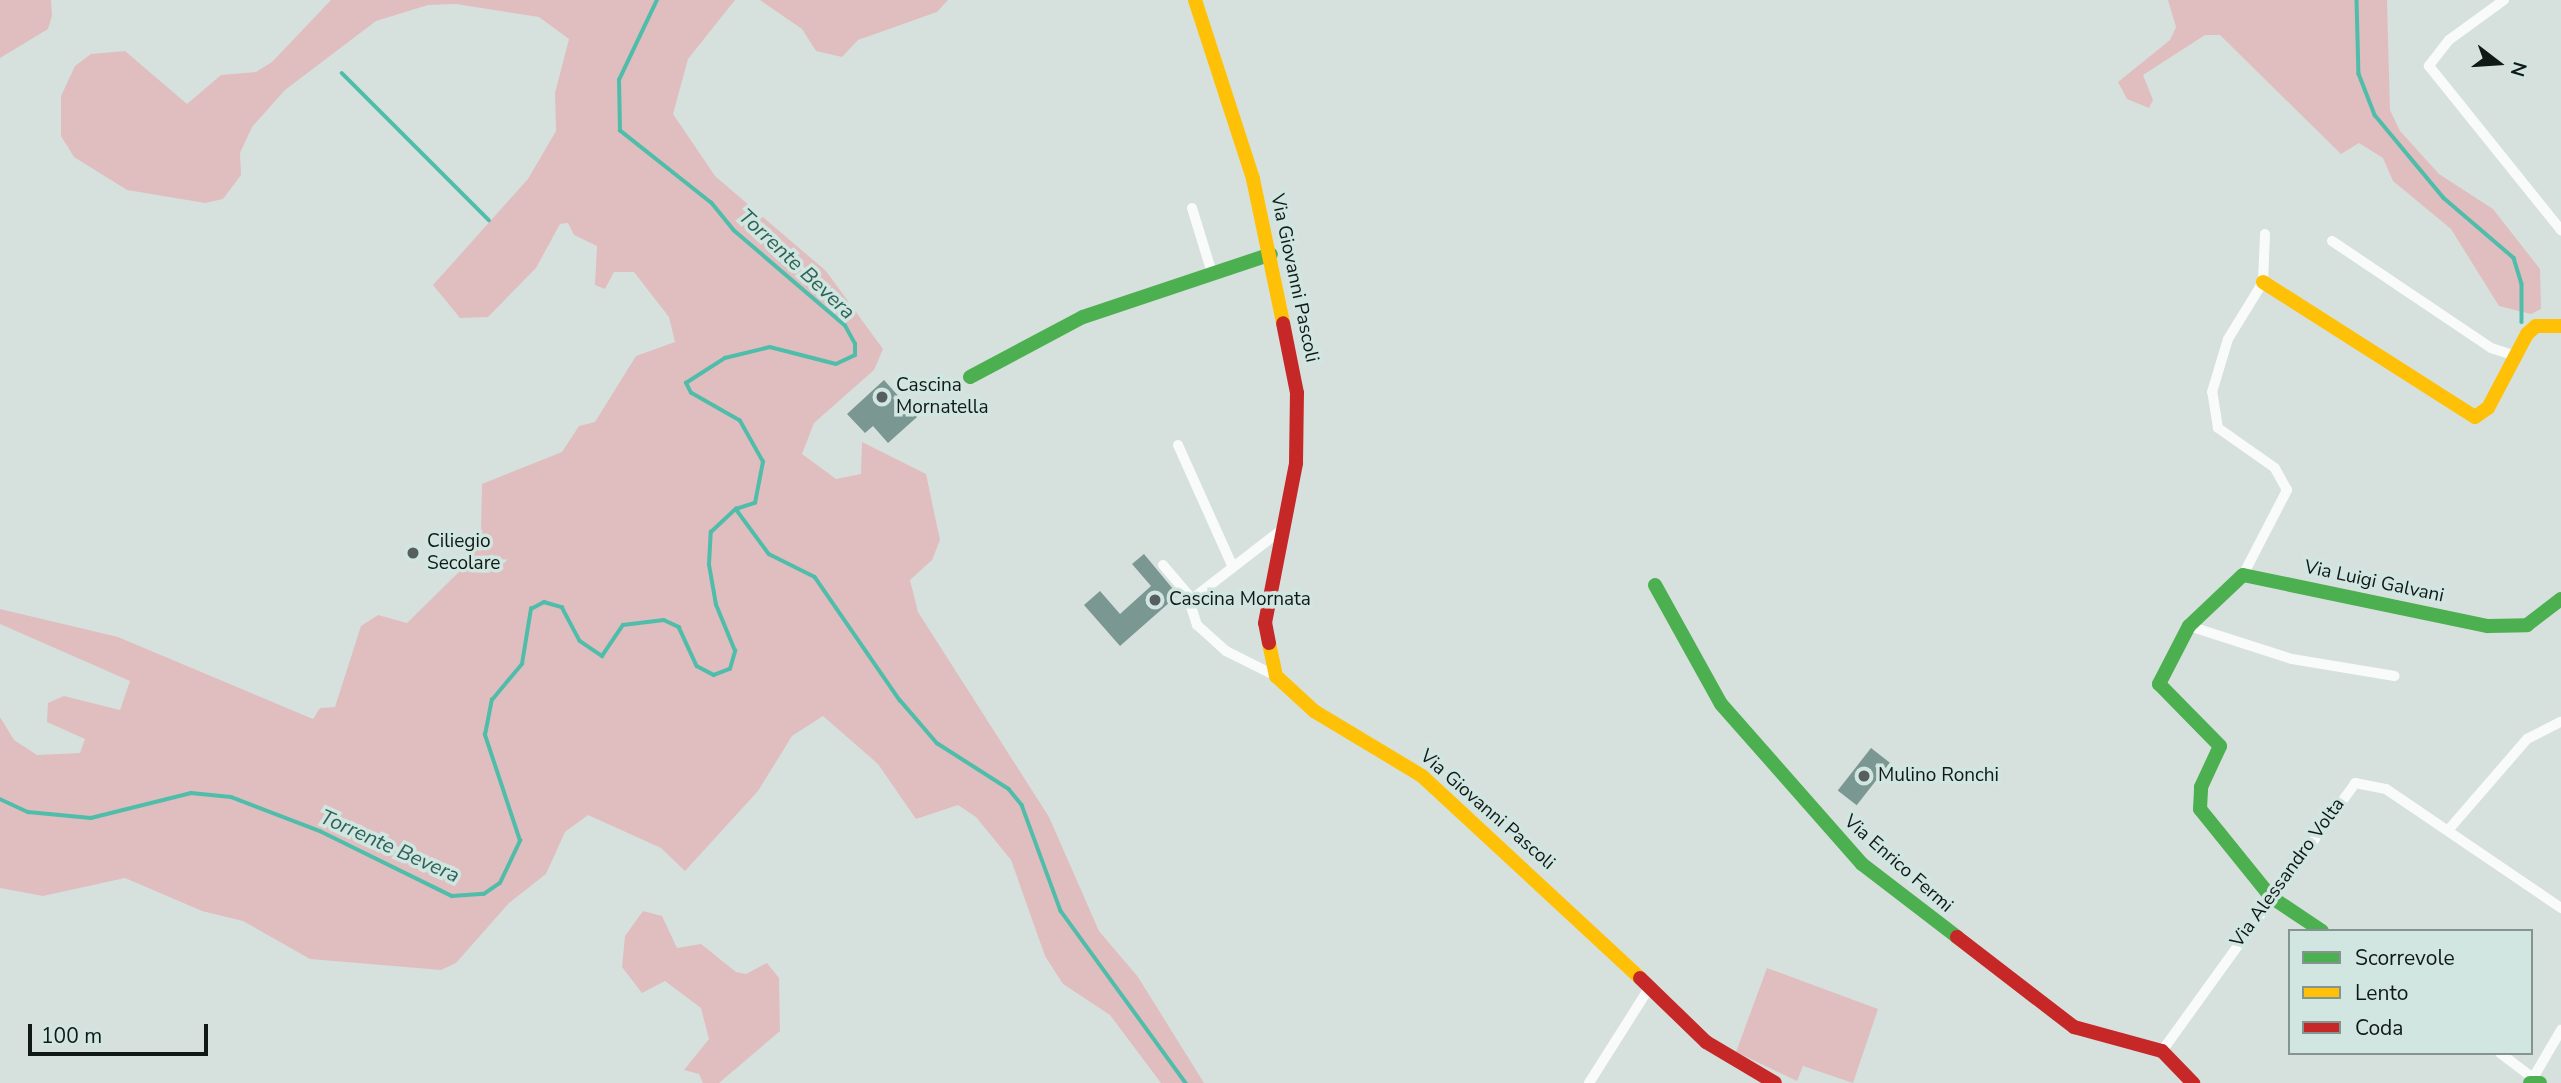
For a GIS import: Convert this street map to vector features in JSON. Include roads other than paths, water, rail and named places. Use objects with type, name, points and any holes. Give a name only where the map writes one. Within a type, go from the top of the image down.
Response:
[{"type":"street","name":"Via Giovanni Pascoli","points":[[1195,0],[1228,88],[1271,254],[1299,416],[1283,528],[1265,623],[1276,676],[1314,710],[1453,802],[1717,1051],[1775,1083]]},
{"type":"street","points":[[2504,0],[2449,40],[2429,66],[2561,230]]},
{"type":"street","points":[[1192,208],[1212,274]]},
{"type":"street","points":[[2265,234],[2263,282],[2228,339],[2212,391],[2218,428],[2275,468],[2287,491],[2243,575],[2189,626],[2159,684],[2217,738],[2220,753],[2197,803],[2271,897],[2319,929]]},
{"type":"street","points":[[2332,242],[2491,348],[2513,355]]},
{"type":"street","points":[[970,377],[1083,317],[1271,254]]},
{"type":"street","points":[[2263,282],[2475,417],[2488,408],[2513,355],[2536,326],[2561,326]]},
{"type":"street","points":[[1178,444],[1233,565]]},
{"type":"street","points":[[1192,599],[1283,528]]},
{"type":"street","points":[[1163,565],[1192,599],[1192,615],[1205,634],[1256,670],[1276,676]]},
{"type":"street","name":"Via Luigi Galvani","points":[[2243,575],[2488,626],[2527,625],[2561,599]]},
{"type":"street","name":"Via Enrico Fermi","points":[[1655,585],[1727,713],[1862,863],[2074,1027],[2162,1051]]},
{"type":"street","points":[[2189,626],[2292,659],[2395,676]]},
{"type":"street","points":[[2450,828],[2527,739],[2561,722]]},
{"type":"street","name":"Via Alessandro Volta","points":[[2162,1051],[2355,783],[2386,789],[2450,828],[2561,908]]},
{"type":"street","points":[[1589,1083],[1649,988]]},
{"type":"street","points":[[2502,1055],[2534,1082],[2561,1030]]},
{"type":"street","points":[[2162,1051],[2193,1083]]},
{"type":"waterway","name":"Torrente Bevera","points":[[0,799],[28,812],[91,818],[191,793],[231,797],[320,831],[452,896],[484,894],[500,883],[520,841],[485,735],[492,700],[522,664],[531,609],[544,602],[562,607],[580,641],[602,656],[623,625],[664,620],[679,627],[697,666],[714,675],[730,669],[735,651],[716,605],[709,565],[711,532],[736,509],[755,503],[763,462],[740,421],[691,393],[686,383],[725,358],[770,347],[836,364],[855,355],[855,344],[845,326],[734,231],[711,203],[620,131],[619,80],[657,0]]},
{"type":"waterway","points":[[2357,0],[2359,74],[2375,115],[2444,198],[2514,258],[2522,284],[2522,322]]},
{"type":"waterway","points":[[342,73],[489,220]]},
{"type":"waterway","points":[[736,509],[769,554],[815,577],[900,700],[937,743],[1009,789],[1022,805],[1061,911],[1186,1083]]},
{"type":"place","name":"Cascina Mornatella","points":[[882,397]]},
{"type":"place","name":"Ciliegio Secolare","points":[[413,553]]},
{"type":"place","name":"Cascina Mornata","points":[[1155,600]]},
{"type":"place","name":"Mulino Ronchi","points":[[1864,776]]}]
